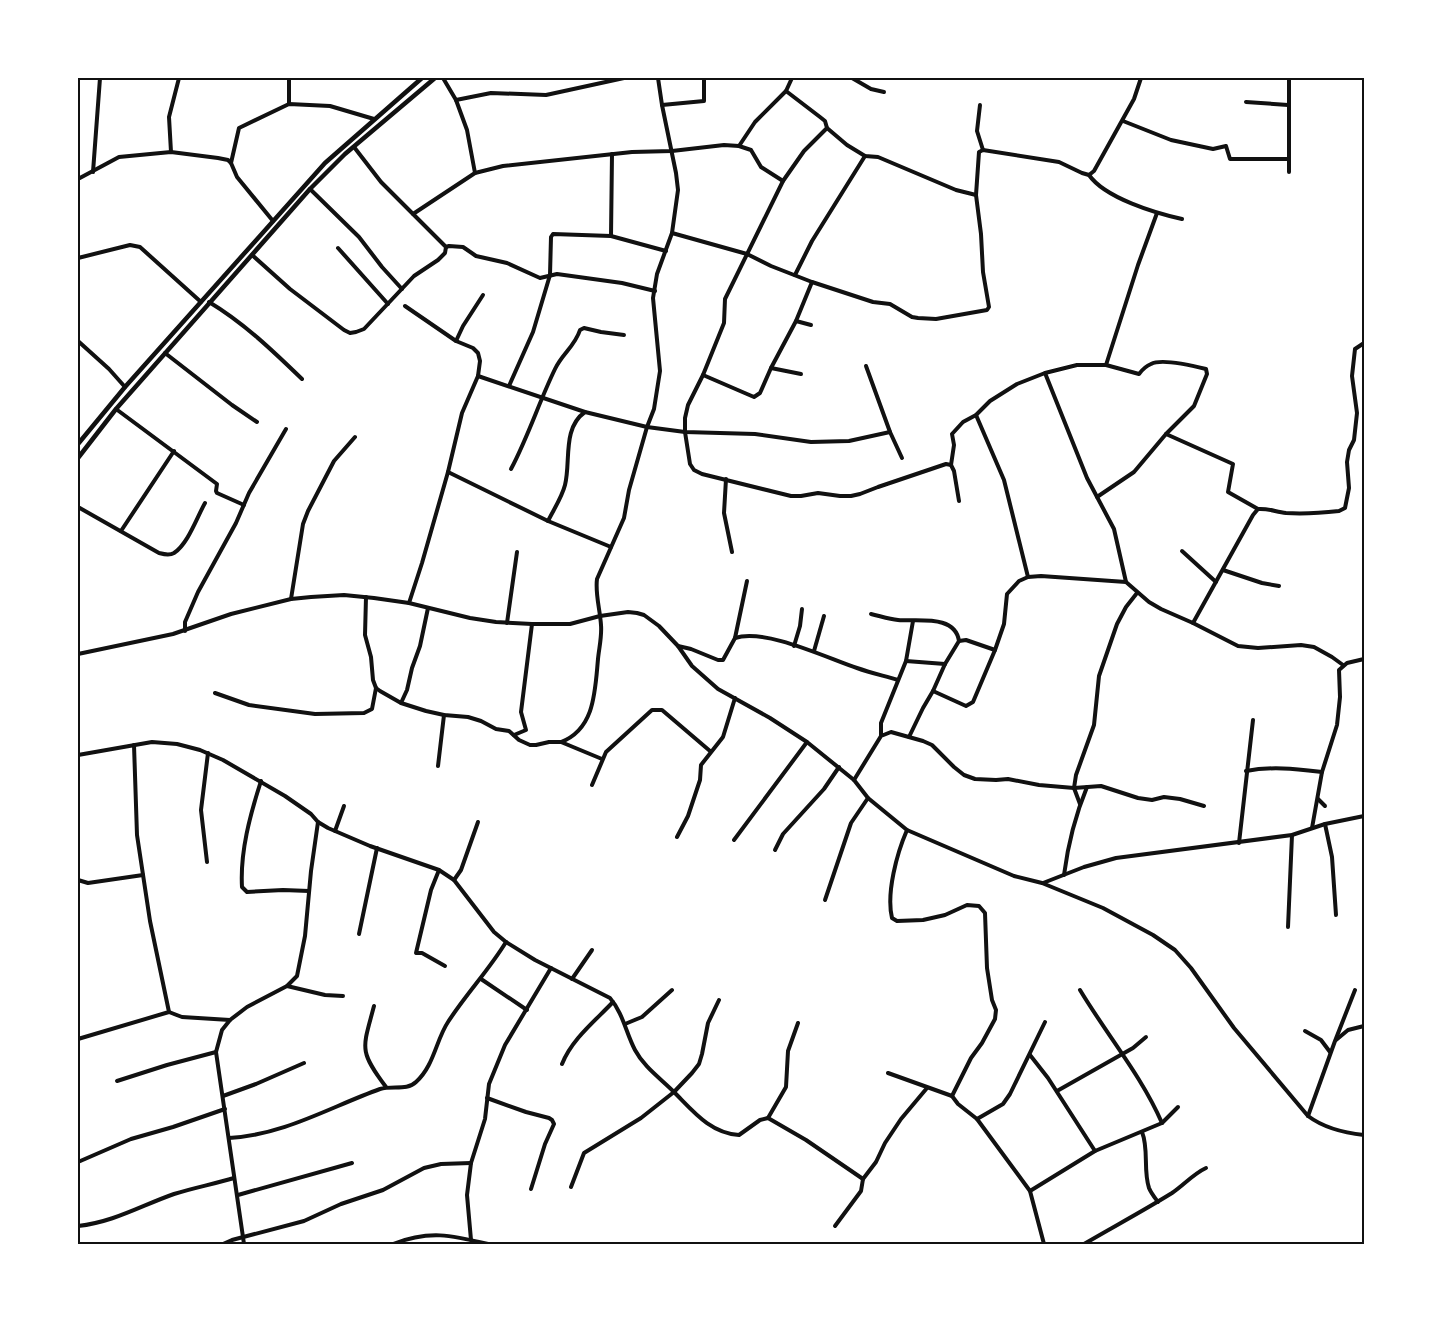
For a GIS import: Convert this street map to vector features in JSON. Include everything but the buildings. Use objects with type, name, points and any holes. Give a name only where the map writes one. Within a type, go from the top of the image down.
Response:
[{"type":"street","points":[[93,172],[100,78]]},
{"type":"street","points":[[171,152],[169,117],[179,78]]},
{"type":"street","points":[[289,78],[289,104]]},
{"type":"street","points":[[78,444],[125,388],[325,163],[422,78]]},
{"type":"street","points":[[78,458],[116,409],[310,189],[354,146],[435,78]]},
{"type":"street","points":[[443,78],[456,100],[467,130],[475,173]]},
{"type":"street","points":[[456,100],[491,93],[546,95],[624,78]]},
{"type":"street","points":[[376,688],[400,703],[444,715],[468,717],[496,729],[509,731],[519,740],[536,746],[549,742],[561,742],[571,738],[585,723],[594,700],[602,636],[596,579],[624,518],[629,490],[654,409],[660,371],[653,298],[657,274],[672,233],[678,190],[658,78]]},
{"type":"street","points":[[662,105],[704,101],[704,78]]},
{"type":"street","points":[[739,146],[755,122],[786,91],[792,78]]},
{"type":"street","points":[[852,78],[871,89],[884,92]]},
{"type":"street","points":[[1089,175],[1094,171],[1123,121],[1134,99],[1140,78]]},
{"type":"street","points":[[1289,78],[1289,172]]},
{"type":"street","points":[[786,91],[825,121],[827,128],[865,156],[878,157],[956,190],[976,194]]},
{"type":"street","points":[[1246,102],[1288,105]]},
{"type":"street","points":[[231,163],[239,128],[289,104],[330,106],[374,119]]},
{"type":"street","points":[[980,104],[977,130],[983,150]]},
{"type":"street","points":[[1123,121],[1171,140],[1213,149],[1226,146],[1230,159],[1289,159]]},
{"type":"street","points":[[827,128],[804,151],[783,181],[725,300],[724,324],[703,375],[688,405],[685,418],[685,432],[690,464],[694,470],[702,474],[791,496],[818,492],[851,496],[940,465],[951,465]]},
{"type":"street","points":[[413,214],[475,173],[503,166],[632,152],[672,151],[711,145],[739,146],[751,150],[761,167],[783,181]]},
{"type":"street","points":[[354,146],[382,182],[446,247]]},
{"type":"street","points":[[672,233],[747,254],[771,266],[812,282],[873,302],[890,304],[912,317],[936,319],[986,310],[989,307],[983,272],[982,234],[976,194],[977,161],[979,152],[983,150],[1058,162],[1089,175],[1106,192],[1158,213],[1182,220]]},
{"type":"street","points":[[78,179],[119,157],[171,152],[228,160],[237,177],[273,221]]},
{"type":"street","points":[[611,236],[612,154]]},
{"type":"street","points":[[796,275],[812,241],[865,156]]},
{"type":"street","points":[[310,189],[359,237],[402,289]]},
{"type":"street","points":[[1106,365],[1138,265],[1158,213]]},
{"type":"street","points":[[509,386],[533,332],[550,275],[553,234],[611,236],[666,251]]},
{"type":"street","points":[[78,258],[130,245],[140,247],[201,302]]},
{"type":"street","points":[[252,255],[290,289],[328,319],[350,333],[364,329],[414,276],[438,260],[445,253],[446,247]]},
{"type":"street","points":[[446,247],[463,247],[476,256],[508,263],[540,278],[557,274],[597,279],[655,291]]},
{"type":"street","points":[[338,248],[388,304]]},
{"type":"street","points":[[703,375],[754,397],[760,393],[796,322],[812,282]]},
{"type":"street","points":[[456,341],[463,326],[483,295]]},
{"type":"street","points":[[209,302],[227,313],[254,335],[302,379]]},
{"type":"street","points":[[405,306],[456,341],[473,348],[478,353],[480,361],[478,376],[462,413],[448,472],[409,603]]},
{"type":"street","points":[[796,322],[812,325]]},
{"type":"street","points":[[511,469],[556,366],[577,340],[582,328],[624,335]]},
{"type":"street","points":[[78,341],[125,388]]},
{"type":"street","points":[[1193,623],[1253,515],[1258,510],[1266,509],[1294,513],[1339,511],[1345,508],[1349,488],[1347,462],[1349,450],[1354,440],[1357,413],[1352,376],[1353,354],[1355,349],[1364,343]]},
{"type":"street","points":[[165,353],[257,422]]},
{"type":"street","points":[[959,501],[954,471],[951,465],[954,445],[952,434],[963,422],[976,415],[990,401],[1010,388],[1045,373],[1078,365],[1106,365],[1139,374],[1149,364],[1154,362],[1185,363],[1206,369],[1207,374],[1194,406],[1166,434],[1134,472],[1097,497]]},
{"type":"street","points":[[866,366],[890,432],[902,458]]},
{"type":"street","points":[[771,368],[801,374]]},
{"type":"street","points":[[1045,373],[1087,478],[1114,529],[1126,582],[1137,593],[1161,609],[1238,646],[1258,648],[1301,645],[1314,647],[1343,666]]},
{"type":"street","points":[[478,376],[585,412],[647,427],[685,432],[755,434],[811,442],[849,441],[890,432]]},
{"type":"street","points":[[116,409],[217,484],[217,493],[244,505]]},
{"type":"street","points":[[548,521],[565,486],[570,438],[574,425],[578,416],[585,412]]},
{"type":"street","points":[[976,415],[1004,480],[1028,577]]},
{"type":"street","points":[[185,631],[185,622],[198,592],[286,429]]},
{"type":"street","points":[[1166,434],[1233,464],[1228,492],[1258,510]]},
{"type":"street","points":[[291,599],[303,524],[308,511],[334,461],[355,437]]},
{"type":"street","points":[[121,531],[174,451]]},
{"type":"street","points":[[448,472],[548,521],[611,547]]},
{"type":"street","points":[[726,479],[724,513],[732,552]]},
{"type":"street","points":[[78,507],[159,553],[172,554],[190,533],[205,504]]},
{"type":"street","points":[[1182,551],[1216,582]]},
{"type":"street","points":[[507,622],[517,552]]},
{"type":"street","points":[[1223,570],[1262,583],[1279,586]]},
{"type":"street","points":[[934,691],[966,706],[973,702],[1004,624],[1007,594],[1019,581],[1028,577],[1041,576],[1126,582]]},
{"type":"street","points":[[678,646],[723,660],[735,638],[747,581]]},
{"type":"street","points":[[1080,804],[1074,788],[1076,775],[1094,726],[1099,676],[1117,624],[1126,607],[1137,593]]},
{"type":"street","points":[[78,654],[185,631],[231,614],[291,599],[344,595],[409,603],[470,618],[532,624],[570,624],[600,616],[637,612],[659,626],[678,646],[692,666],[718,688],[807,742],[854,780],[868,798],[906,830],[1014,876],[1042,883],[1103,908],[1153,935],[1175,950],[1191,968],[1234,1028],[1308,1116],[1315,1122],[1336,1130],[1364,1135]]},
{"type":"street","points":[[215,693],[250,705],[314,714],[364,713],[372,709],[376,688],[365,635],[366,597]]},
{"type":"street","points":[[400,703],[407,690],[420,646],[428,608]]},
{"type":"street","points":[[794,646],[800,626],[802,609]]},
{"type":"street","points":[[871,614],[913,621],[944,622],[955,628],[961,640],[995,650]]},
{"type":"street","points":[[814,651],[824,616]]},
{"type":"street","points":[[882,736],[880,727],[906,661],[913,621]]},
{"type":"street","points":[[514,735],[526,730],[521,712],[532,624]]},
{"type":"street","points":[[735,638],[750,635],[814,651],[856,668],[898,680]]},
{"type":"street","points":[[909,736],[934,691],[945,664],[961,640]]},
{"type":"street","points":[[1312,828],[1322,772],[1337,725],[1340,697],[1339,670],[1343,666],[1364,659]]},
{"type":"street","points":[[906,661],[945,664]]},
{"type":"street","points":[[678,837],[688,816],[700,780],[701,765],[723,736],[735,698]]},
{"type":"street","points":[[592,786],[606,752],[652,710],[662,710],[710,751]]},
{"type":"street","points":[[438,766],[444,715]]},
{"type":"street","points":[[1240,843],[1252,720]]},
{"type":"street","points":[[880,727],[886,733]]},
{"type":"street","points":[[854,780],[882,736],[891,732],[909,736],[932,745],[954,768],[975,779],[1008,779],[1039,785],[1074,788],[1101,786],[1138,798],[1152,800],[1164,797],[1180,799],[1204,806]]},
{"type":"street","points":[[78,755],[152,742],[177,744],[208,753],[261,781],[311,814],[318,822],[335,831],[440,870],[454,880],[494,932],[506,942],[551,968],[610,998],[618,1007],[636,1052],[654,1076],[710,1126],[736,1135],[743,1134],[760,1120],[768,1118],[806,1140],[863,1179]]},
{"type":"street","points":[[561,742],[602,759]]},
{"type":"street","points":[[734,840],[807,742]]},
{"type":"street","points":[[1332,743],[1339,742]]},
{"type":"street","points":[[134,745],[137,835],[150,921],[169,1012]]},
{"type":"street","points":[[207,862],[201,810],[208,753]]},
{"type":"street","points":[[775,850],[783,834],[824,789],[839,768]]},
{"type":"street","points":[[1246,771],[1263,768],[1285,768],[1322,772]]},
{"type":"street","points":[[261,781],[251,811],[242,888],[247,892],[310,891]]},
{"type":"street","points":[[1064,875],[1068,845],[1087,787]]},
{"type":"street","points":[[825,900],[851,823],[868,798]]},
{"type":"street","points":[[1318,798],[1325,806]]},
{"type":"street","points":[[335,831],[344,806]]},
{"type":"street","points":[[1042,883],[1084,867],[1116,858],[1292,835],[1325,824],[1364,816]]},
{"type":"street","points":[[244,1244],[216,1052],[222,1030],[230,1020],[248,1007],[287,986],[297,976],[305,936],[318,822]]},
{"type":"street","points":[[454,880],[460,870],[478,822]]},
{"type":"street","points":[[1325,824],[1332,857],[1336,916]]},
{"type":"street","points":[[906,830],[897,853],[889,907],[892,918],[897,921],[923,920],[945,915],[967,905],[980,906],[985,914],[987,968],[992,1000],[996,1010],[995,1019],[982,1043],[970,1058],[952,1096]]},
{"type":"street","points":[[1288,927],[1292,835]]},
{"type":"street","points":[[359,934],[377,848]]},
{"type":"street","points":[[440,870],[431,890],[416,953],[422,954],[445,966]]},
{"type":"street","points":[[78,880],[88,883],[143,874]]},
{"type":"street","points":[[229,1138],[249,1137],[292,1126],[306,1118],[386,1087],[408,1087],[416,1083],[430,1062],[447,1022],[481,980],[506,942]]},
{"type":"street","points":[[572,979],[592,950]]},
{"type":"street","points":[[471,1240],[467,1195],[470,1163],[485,1119],[489,1084],[505,1045],[551,968]]},
{"type":"street","points":[[481,980],[526,1010]]},
{"type":"street","points":[[287,986],[343,996]]},
{"type":"street","points":[[625,1024],[642,1017],[672,990]]},
{"type":"street","points":[[1080,990],[1123,1054],[1154,1105],[1162,1122]]},
{"type":"street","points":[[1308,1116],[1330,1052],[1355,990]]},
{"type":"street","points":[[571,1187],[584,1153],[641,1118],[674,1092],[699,1064],[708,1023],[719,1000]]},
{"type":"street","points":[[562,1064],[576,1039],[613,1002]]},
{"type":"street","points":[[374,1006],[364,1048],[372,1069],[386,1087]]},
{"type":"street","points":[[78,1039],[169,1012],[182,1017],[230,1020]]},
{"type":"street","points":[[977,1119],[1003,1104],[1030,1055],[1045,1022]]},
{"type":"street","points":[[768,1118],[786,1087],[788,1052],[798,1023]]},
{"type":"street","points":[[1335,1041],[1348,1030],[1364,1026]]},
{"type":"street","points":[[1305,1031],[1321,1040],[1330,1052]]},
{"type":"street","points":[[1057,1091],[1133,1048],[1146,1037]]},
{"type":"street","points":[[116,1081],[216,1052]]},
{"type":"street","points":[[1030,1055],[1057,1091],[1095,1151]]},
{"type":"street","points":[[223,1096],[304,1063]]},
{"type":"street","points":[[888,1073],[952,1096],[958,1104],[977,1119],[1030,1191],[1044,1244]]},
{"type":"street","points":[[835,1226],[861,1191],[863,1179],[876,1162],[885,1143],[901,1119],[927,1088]]},
{"type":"street","points":[[487,1098],[514,1109],[549,1118],[554,1124],[545,1144],[531,1190]]},
{"type":"street","points":[[1030,1191],[1095,1151],[1162,1122],[1178,1107]]},
{"type":"street","points":[[78,1162],[130,1139],[173,1127],[224,1109]]},
{"type":"street","points":[[1142,1132],[1145,1139],[1146,1177],[1150,1190],[1158,1202]]},
{"type":"street","points":[[238,1195],[352,1163]]},
{"type":"street","points":[[223,1244],[304,1221],[341,1204],[383,1190],[424,1168],[441,1164],[470,1163]]},
{"type":"street","points":[[1084,1244],[1158,1202],[1196,1173],[1206,1168]]},
{"type":"street","points":[[78,1226],[96,1224],[173,1195],[234,1178]]},
{"type":"street","points":[[393,1244],[416,1236],[438,1235],[488,1244]]}]
